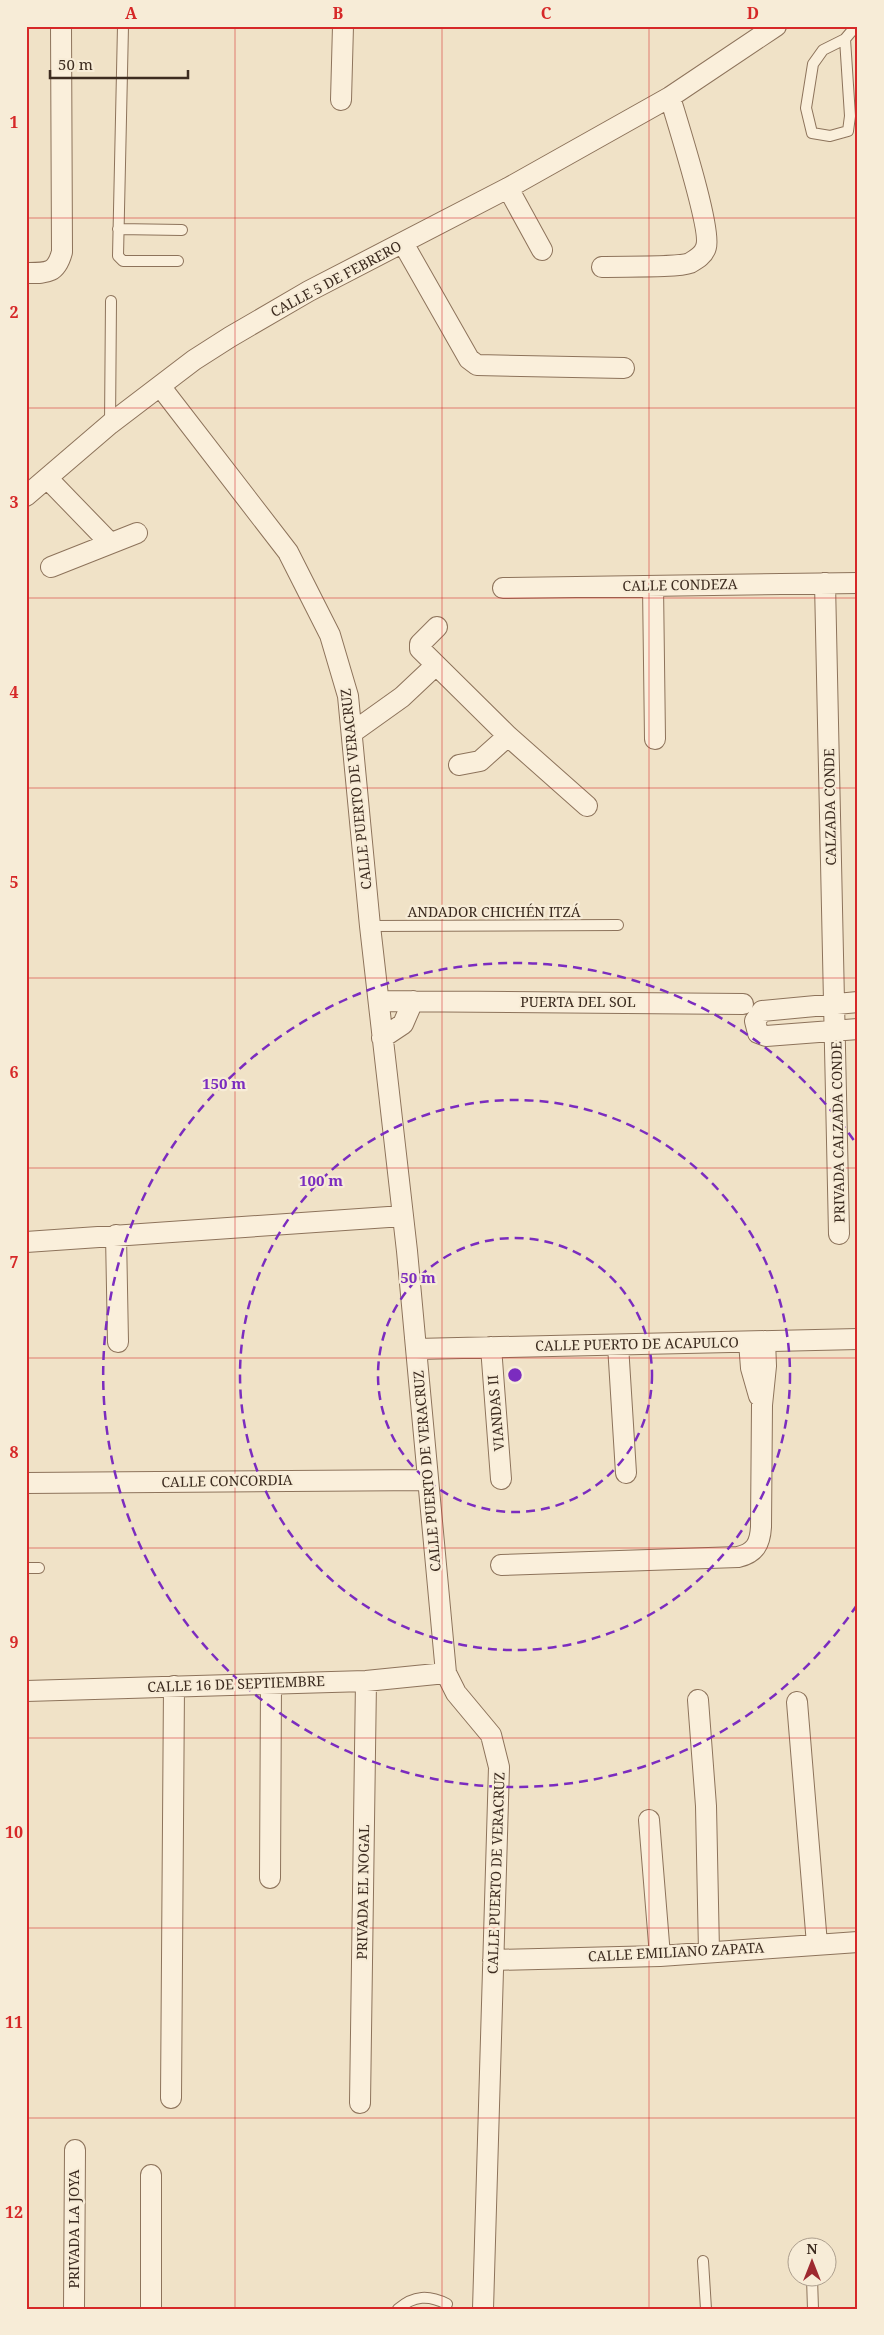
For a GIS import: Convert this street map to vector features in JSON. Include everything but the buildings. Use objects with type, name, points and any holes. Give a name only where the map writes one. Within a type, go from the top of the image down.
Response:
[{"type":"street","points":[[26,273],[45,273],[55,269],[62,252],[62,26]]},
{"type":"street","points":[[341,100],[343,26]]},
{"type":"street","name":"CALLE 5 DE FEBRERO","points":[[26,496],[110,424],[194,360],[230,337],[309,291],[508,188],[670,97],[776,26]]},
{"type":"street","points":[[602,267],[683,264],[700,258],[706,247],[707,237],[670,97]]},
{"type":"street","points":[[508,188],[542,250]]},
{"type":"street","points":[[403,243],[469,359],[477,365],[624,368]]},
{"type":"street","name":"CALLE PUERTO DE VERACRUZ","points":[[160,386],[288,552],[330,635],[338,656],[348,696],[370,926],[403,1216],[446,1673],[456,1693],[491,1735],[498,1754],[500,1777],[483,2309]]},
{"type":"street","points":[[48,479],[110,543]]},
{"type":"street","points":[[51,567],[137,533]]},
{"type":"street","name":"CALLE CONDEZA","points":[[503,588],[858,583]]},
{"type":"street","name":"CALZADA CONDE","points":[[825,584],[836,1031]]},
{"type":"street","points":[[653,586],[655,739]]},
{"type":"street","points":[[436,627],[420,644],[420,649],[508,736],[587,806]]},
{"type":"street","points":[[352,732],[402,697],[436,665]]},
{"type":"street","points":[[459,765],[480,761],[508,736]]},
{"type":"street","name":"PUERTA DEL SOL","points":[[378,1000],[743,1004]]},
{"type":"street","points":[[382,1038],[403,1024],[413,1001]]},
{"type":"street","points":[[858,1002],[762,1010],[755,1021],[758,1033],[766,1036],[858,1029]]},
{"type":"street","name":"PRIVADA CALZADA CONDE","points":[[836,1031],[840,1234]]},
{"type":"street","points":[[26,1242],[403,1216]]},
{"type":"street","points":[[116,1236],[118,1342]]},
{"type":"street","name":"CALLE PUERTO DE ACAPULCO","points":[[416,1349],[858,1339]]},
{"type":"street","points":[[501,1565],[738,1557],[754,1551],[759,1544],[761,1527],[762,1405],[766,1366],[757,1341]]},
{"type":"street","points":[[618,1345],[626,1473]]},
{"type":"street","name":"VIANDAS II","points":[[491,1347],[501,1479]]},
{"type":"street","name":"CALLE CONCORDIA","points":[[26,1483],[428,1480]]},
{"type":"street","name":"CALLE 16 DE SEPTIEMBRE","points":[[26,1692],[366,1681],[446,1673]]},
{"type":"street","name":"PRIVADA EL NOGAL","points":[[360,2103],[366,1681]]},
{"type":"street","points":[[270,1878],[271,1684]]},
{"type":"street","points":[[171,2098],[174,1686]]},
{"type":"street","points":[[698,1700],[706,1806],[709,1952]]},
{"type":"street","points":[[797,1702],[817,1944]]},
{"type":"street","points":[[649,1820],[660,1956]]},
{"type":"street","name":"CALLE EMILIANO ZAPATA","points":[[493,1960],[660,1956],[858,1942]]},
{"type":"street","name":"PRIVADA LA JOYA","points":[[74,2309],[75,2150]]},
{"type":"street","points":[[151,2175],[151,2309]]},
{"type":"lane","points":[[122,26],[118,253],[123,261],[178,261]]},
{"type":"lane","points":[[845,39],[850,116],[848,130],[830,136],[812,133],[806,108],[813,64],[823,50],[845,39],[856,26]]},
{"type":"lane","points":[[118,229],[182,230]]},
{"type":"lane","points":[[110,424],[111,301]]},
{"type":"lane","name":"ANDADOR CHICHÉN ITZÁ","points":[[370,926],[618,925]]},
{"type":"lane","points":[[26,1568],[39,1568]]},
{"type":"lane","points":[[703,2261],[706,2309]]},
{"type":"lane","points":[[812,2288],[813,2309]]},
{"type":"lane","points":[[398,2309],[420,2297],[433,2297],[447,2304]]}]
